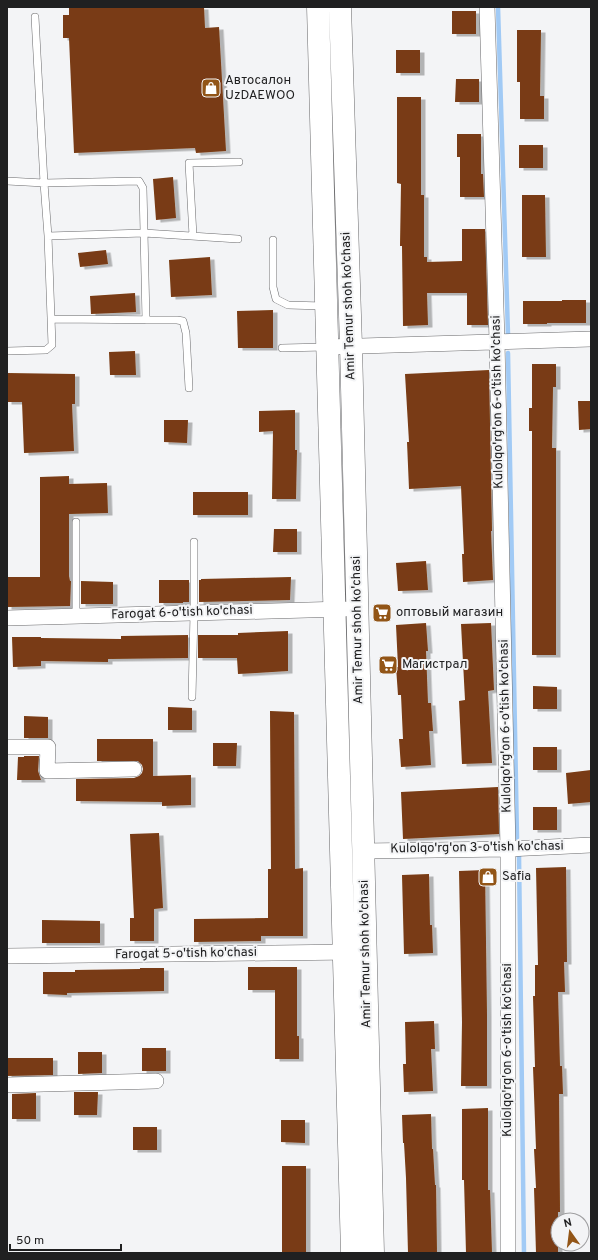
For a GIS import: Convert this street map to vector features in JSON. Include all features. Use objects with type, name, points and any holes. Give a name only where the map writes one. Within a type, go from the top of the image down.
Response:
[{"type":"main road","name":"Amir Temur shoh ko'chasi","points":[[318,7],[352,1253]]},
{"type":"main road","name":"Amir Temur shoh ko'chasi","points":[[340,7],[351,346],[373,1253]]},
{"type":"street","name":"Kulolqo'rg'on 6-o'tish ko'chasi","points":[[488,7],[508,848],[508,1253]]},
{"type":"street","points":[[328,346],[591,339]]},
{"type":"street","name":"Farogat 6-o'tish ko'chasi","points":[[7,618],[357,608]]},
{"type":"street","points":[[7,747],[48,747],[47,771],[134,769]]},
{"type":"street","name":"Kulolqo'rg'on 3-o'tish ko'chasi","points":[[363,851],[591,845]]},
{"type":"street","name":"Farogat 5-o'tish ko'chasi","points":[[7,956],[366,951]]},
{"type":"street","points":[[7,1084],[156,1081]]},
{"type":"lane","points":[[7,351],[46,350],[52,345],[48,236],[35,17]]},
{"type":"lane","points":[[192,236],[189,163],[239,162]]},
{"type":"lane","points":[[7,182],[44,183],[139,181],[143,188],[146,320]]},
{"type":"lane","points":[[48,236],[144,233],[238,238]]},
{"type":"lane","points":[[274,240],[272,287],[276,299],[288,305],[326,306]]},
{"type":"lane","points":[[51,320],[183,321],[186,332],[189,388]]},
{"type":"lane","points":[[282,348],[328,346]]},
{"type":"lane","points":[[76,522],[76,616]]},
{"type":"lane","points":[[192,696],[194,542]]},
{"type":"building","points":[[69,7],[204,7],[205,28],[219,27],[226,151],[196,153],[195,148],[74,153],[69,38],[63,38],[63,15],[69,15]]},
{"type":"building","points":[[452,11],[476,11],[476,34],[452,34]]},
{"type":"building","points":[[517,30],[541,30],[540,96],[544,96],[544,119],[520,119],[520,82],[517,82]]},
{"type":"building","points":[[396,50],[420,50],[420,73],[396,73]]},
{"type":"building","points":[[456,79],[479,79],[479,102],[455,102]]},
{"type":"building","points":[[397,97],[421,97],[421,195],[424,195],[424,257],[427,257],[427,262],[462,261],[462,229],[485,229],[488,325],[467,325],[467,293],[427,293],[428,325],[403,326],[402,246],[400,246],[401,184],[397,183]]},
{"type":"building","points":[[457,134],[481,134],[481,174],[483,174],[484,197],[460,197],[460,157],[457,157]]},
{"type":"building","points":[[519,145],[543,145],[543,168],[519,168]]},
{"type":"building","points":[[173,177],[176,218],[156,220],[153,179]]},
{"type":"building","points":[[522,195],[545,195],[546,257],[522,257]]},
{"type":"building","points":[[106,250],[108,264],[80,267],[78,253]]},
{"type":"building","points":[[210,257],[212,295],[171,297],[169,260]]},
{"type":"building","points":[[135,293],[136,312],[91,314],[90,296]]},
{"type":"building","points":[[586,300],[586,323],[523,324],[523,301]]},
{"type":"building","points":[[273,310],[273,348],[238,348],[237,311]]},
{"type":"building","points":[[135,351],[136,375],[110,375],[109,352]]},
{"type":"building","points":[[532,364],[556,364],[556,387],[553,387],[552,448],[556,448],[556,655],[532,655],[532,431],[529,431],[529,408],[532,408]]},
{"type":"building","points":[[489,370],[493,580],[463,582],[462,554],[464,554],[461,486],[409,489],[407,442],[409,442],[405,374]]},
{"type":"building","points":[[7,373],[75,374],[75,404],[72,404],[74,451],[24,453],[22,402],[7,402]]},
{"type":"building","points":[[578,401],[591,401],[591,429],[579,430]]},
{"type":"building","points":[[295,410],[295,450],[297,450],[296,499],[272,499],[273,431],[259,432],[259,411]]},
{"type":"building","points":[[164,420],[188,420],[187,443],[164,442]]},
{"type":"building","points":[[69,476],[69,484],[107,483],[108,513],[69,514],[69,576],[71,581],[70,606],[7,607],[7,577],[40,577],[40,477]]},
{"type":"building","points":[[193,492],[248,492],[248,515],[193,515]]},
{"type":"building","points":[[274,529],[297,529],[297,552],[273,552]]},
{"type":"building","points":[[426,561],[428,590],[398,591],[396,563]]},
{"type":"building","points":[[291,577],[290,600],[199,602],[199,580],[201,579]]},
{"type":"building","points":[[159,580],[189,580],[189,602],[159,603]]},
{"type":"building","points":[[81,581],[113,582],[113,604],[81,604]]},
{"type":"building","points":[[426,623],[428,651],[426,651],[428,703],[431,703],[433,731],[429,731],[431,765],[401,767],[399,739],[403,739],[401,695],[398,695],[396,667],[398,667],[396,625]]},
{"type":"building","points":[[491,623],[494,690],[488,691],[492,763],[462,764],[459,701],[465,700],[461,624]]},
{"type":"building","points":[[288,631],[288,671],[238,674],[237,658],[198,658],[198,635],[238,635],[238,633]]},
{"type":"building","points":[[188,635],[188,658],[108,659],[108,662],[41,661],[41,666],[13,667],[12,637],[121,639],[121,636]]},
{"type":"building","points":[[533,686],[557,687],[557,709],[533,709]]},
{"type":"building","points":[[168,707],[192,708],[192,730],[168,730]]},
{"type":"building","points":[[270,711],[294,712],[295,869],[303,868],[303,936],[261,936],[261,941],[194,942],[194,919],[268,918],[268,869],[271,869]]},
{"type":"building","points":[[24,716],[48,717],[48,738],[24,738]]},
{"type":"building","points":[[97,739],[153,739],[153,776],[191,775],[191,805],[162,806],[162,802],[76,801],[76,779],[134,778],[142,773],[142,765],[138,761],[97,761]]},
{"type":"building","points":[[213,743],[237,743],[236,766],[213,766]]},
{"type":"building","points":[[533,747],[557,747],[557,770],[533,770]]},
{"type":"building","points":[[39,756],[38,771],[41,780],[17,780],[18,757]]},
{"type":"building","points":[[591,770],[591,802],[568,804],[566,773]]},
{"type":"building","points":[[498,787],[499,834],[403,839],[401,792]]},
{"type":"building","points":[[533,807],[557,807],[557,830],[533,830]]},
{"type":"building","points":[[159,833],[163,908],[154,909],[154,941],[130,941],[130,918],[134,918],[130,834]]},
{"type":"building","points":[[566,867],[567,962],[564,962],[565,992],[558,992],[560,1066],[562,1066],[563,1094],[559,1094],[560,1212],[550,1212],[550,1252],[558,1253],[536,1253],[534,1188],[536,1188],[534,1149],[536,1149],[533,1067],[535,1067],[533,996],[535,996],[535,965],[538,965],[536,868]]},
{"type":"building","points":[[485,870],[487,1086],[461,1086],[462,1022],[459,871]]},
{"type":"building","points":[[429,874],[430,925],[432,925],[433,953],[404,954],[402,875]]},
{"type":"building","points":[[42,920],[100,921],[100,943],[42,943]]},
{"type":"building","points":[[248,967],[297,967],[297,1036],[299,1036],[299,1059],[275,1059],[275,990],[248,990]]},
{"type":"building","points":[[164,968],[164,991],[67,993],[67,995],[43,994],[43,972],[75,972],[75,970]]},
{"type":"building","points":[[434,1021],[435,1049],[431,1049],[433,1091],[404,1092],[403,1064],[406,1064],[405,1022]]},
{"type":"building","points":[[142,1048],[166,1048],[166,1071],[142,1071]]},
{"type":"building","points":[[78,1052],[102,1052],[102,1073],[78,1074]]},
{"type":"building","points":[[7,1058],[53,1058],[53,1075],[7,1076]]},
{"type":"building","points":[[74,1092],[98,1092],[97,1115],[74,1115]]},
{"type":"building","points":[[36,1093],[36,1119],[12,1119],[12,1094]]},
{"type":"building","points":[[488,1108],[488,1190],[490,1190],[492,1253],[466,1253],[464,1180],[462,1180],[462,1109]]},
{"type":"building","points":[[431,1114],[432,1149],[436,1185],[437,1253],[408,1253],[406,1178],[402,1115]]},
{"type":"building","points":[[281,1120],[305,1120],[305,1143],[281,1142]]},
{"type":"building","points":[[133,1127],[157,1127],[157,1150],[133,1150]]},
{"type":"building","points":[[282,1166],[306,1166],[306,1253],[282,1253]]},
{"type":"waterway","points":[[498,7],[508,334]]},
{"type":"waterway","points":[[508,353],[517,838]]},
{"type":"waterway","points":[[519,855],[524,1253]]},
{"type":"place","name":"Автосалон UzDAEWOO","points":[[211,88]]},
{"type":"place","name":"оптовый магазин","points":[[382,613]]},
{"type":"place","name":"Магистрал","points":[[388,665]]},
{"type":"place","name":"Safia","points":[[488,877]]}]
